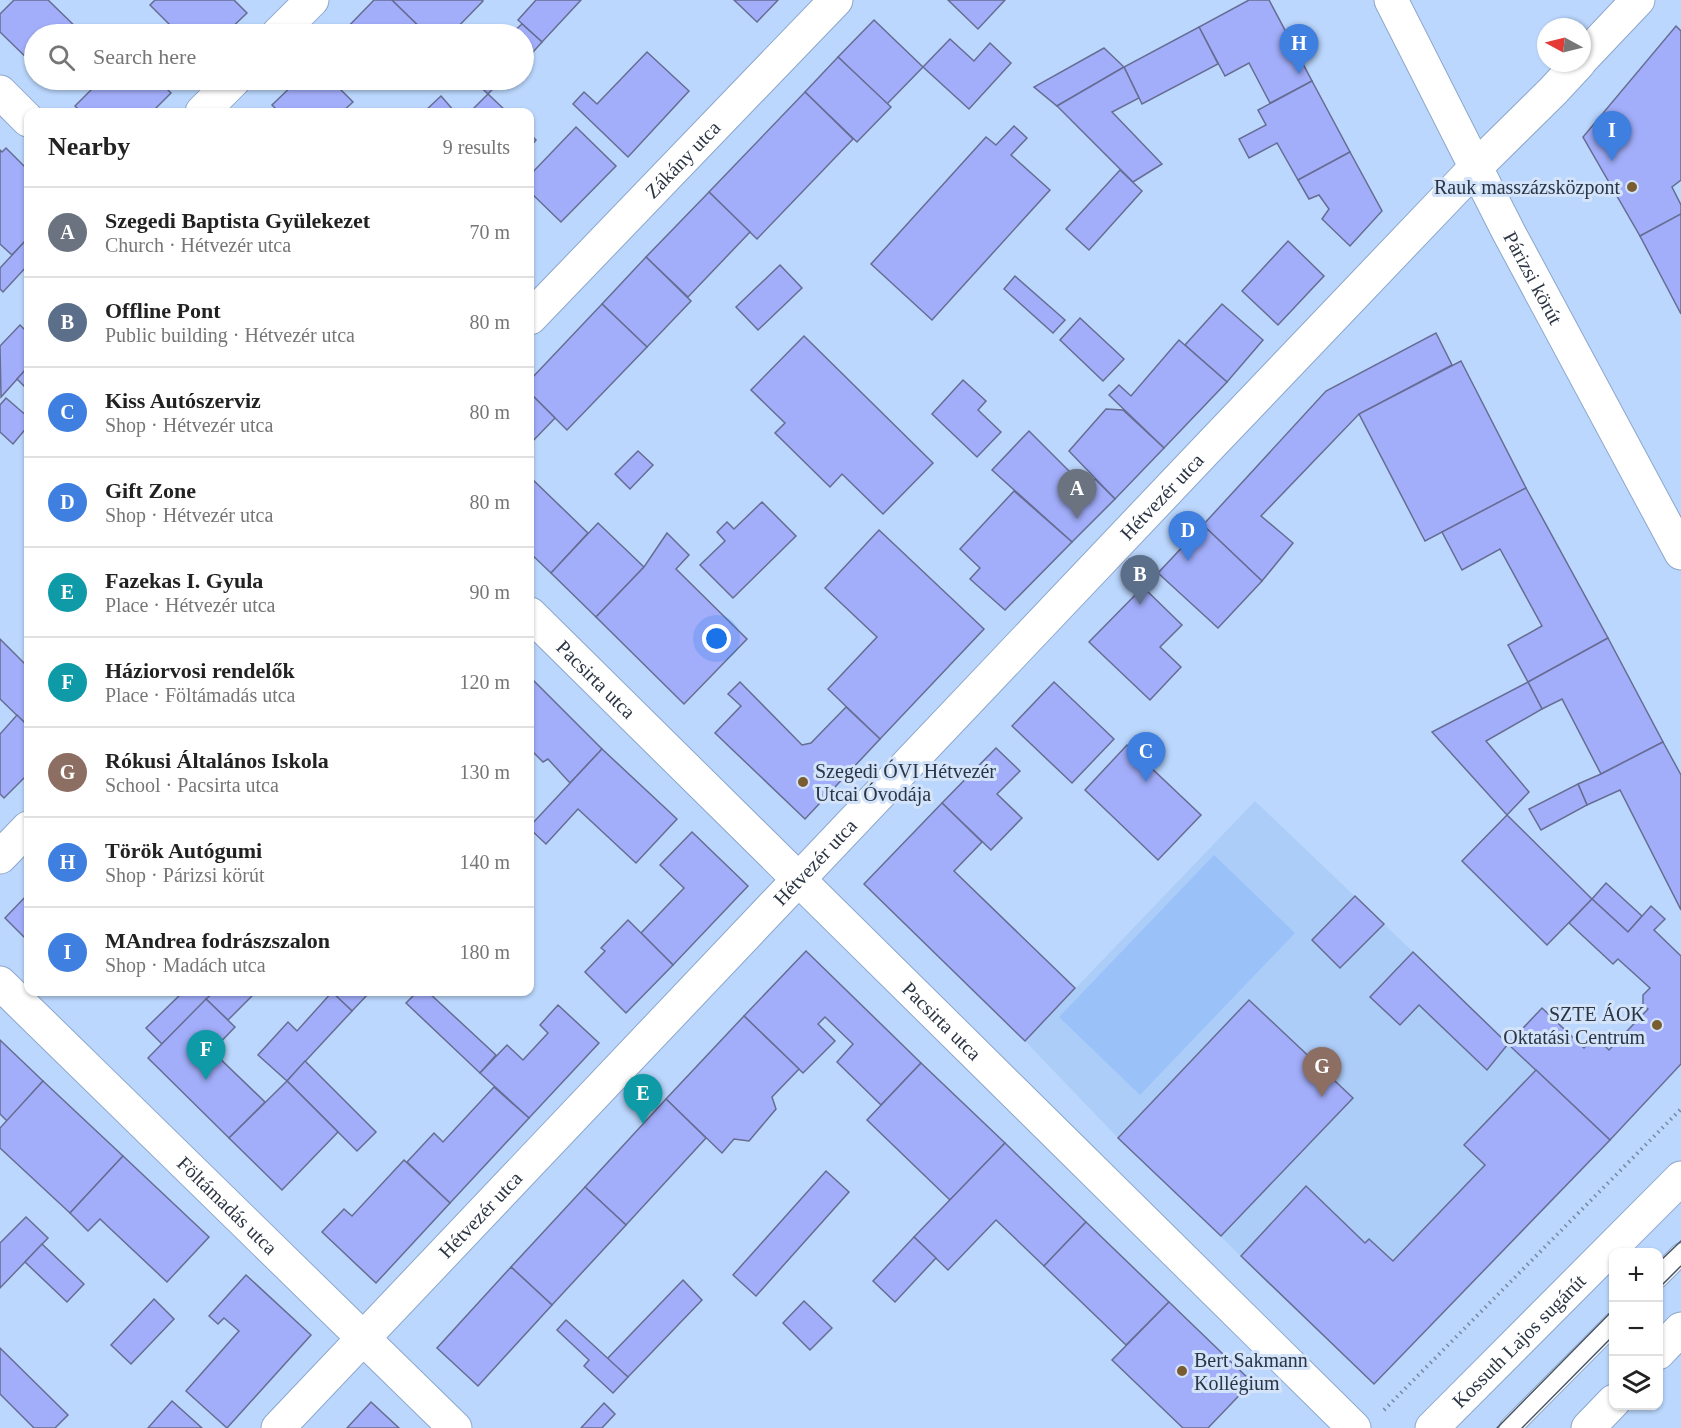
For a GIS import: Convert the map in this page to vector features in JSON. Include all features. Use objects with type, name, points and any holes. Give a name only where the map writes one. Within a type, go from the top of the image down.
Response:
[{"type":"street","points":[[288,24],[312,0]]},
{"type":"street","name":"Zákány utca","points":[[534,314],[836,0]]},
{"type":"street","name":"Párizsi körút","points":[[1391,0],[1508,231],[1681,554]]},
{"type":"street","points":[[1591,50],[1638,0]]},
{"type":"street","name":"Hétvezér utca","points":[[278,1428],[798,879],[1569,72]]},
{"type":"street","points":[[206,108],[224,90]]},
{"type":"street","points":[[0,92],[24,116]]},
{"type":"street","name":"Pacsirta utca","points":[[534,618],[1354,1428]]},
{"type":"street","points":[[0,857],[24,832]]},
{"type":"street","name":"Föltámadás utca","points":[[0,983],[455,1428]]},
{"type":"street","name":"Kossuth Lajos sugárút","points":[[1432,1428],[1681,1178]]},
{"type":"street","points":[[1663,1349],[1681,1329]]},
{"type":"street","points":[[1588,1428],[1609,1406]]},
{"type":"lane","points":[[1663,1273],[1681,1254]]},
{"type":"lane","points":[[1510,1428],[1609,1328]]},
{"type":"path","points":[[1383,1411],[1681,1109]]},
{"type":"shaded area","points":[[1255,801],[1610,1140],[1374,1384],[1118,1138],[1025,1041]]},
{"type":"shaded area","points":[[1214,855],[1295,933],[1140,1095],[1059,1017]]},
{"type":"building","points":[[14,0],[48,0],[73,24],[24,24],[24,55],[0,32],[0,14]]},
{"type":"building","points":[[155,0],[234,0],[247,13],[235,24],[169,24],[150,5]]},
{"type":"building","points":[[374,0],[392,0],[417,24],[351,24]]},
{"type":"building","points":[[392,0],[483,1],[461,24],[417,24]]},
{"type":"building","points":[[536,0],[581,0],[542,42],[534,35],[534,24],[522,24],[518,20]]},
{"type":"building","points":[[734,0],[778,0],[757,22]]},
{"type":"building","points":[[948,0],[1005,0],[978,29]]},
{"type":"building","points":[[1249,0],[1269,0],[1312,81],[1270,103],[1249,63],[1225,76],[1199,27]]},
{"type":"building","points":[[874,20],[923,67],[887,104],[838,57]]},
{"type":"building","points":[[1676,26],[1681,31],[1681,180],[1672,187],[1681,205],[1681,214],[1640,236],[1583,137]]},
{"type":"building","points":[[1199,27],[1218,64],[1142,104],[1124,67]]},
{"type":"building","points":[[534,35],[542,42],[534,51]]},
{"type":"building","points":[[950,39],[974,61],[990,43],[1011,63],[969,109],[923,67]]},
{"type":"building","points":[[1104,48],[1124,67],[1057,106],[1034,87]]},
{"type":"building","points":[[647,52],[689,91],[628,157],[573,104],[584,92],[597,104]]},
{"type":"building","points":[[838,57],[891,107],[857,142],[805,92]]},
{"type":"building","points":[[1124,67],[1139,98],[1112,112],[1162,164],[1133,182],[1057,106]]},
{"type":"building","points":[[1312,81],[1350,152],[1298,180],[1277,143],[1249,158],[1239,139],[1266,125],[1258,110]]},
{"type":"building","points":[[91,90],[168,90],[171,93],[156,108],[77,108],[75,106]]},
{"type":"building","points":[[288,90],[341,90],[353,102],[346,108],[275,108],[272,105]]},
{"type":"building","points":[[805,92],[853,139],[757,239],[709,192]]},
{"type":"building","points":[[488,94],[503,108],[474,108]]},
{"type":"building","points":[[441,96],[452,108],[428,108]]},
{"type":"building","points":[[1014,126],[1027,138],[1011,155],[1050,190],[932,320],[871,264],[986,137],[996,145]]},
{"type":"building","points":[[576,127],[616,166],[561,222],[534,196],[534,171]]},
{"type":"building","points":[[6,148],[24,166],[24,242],[12,255],[0,244],[0,150],[2,152]]},
{"type":"building","points":[[1350,152],[1382,211],[1350,246],[1322,219],[1329,209],[1319,195],[1309,199],[1298,180]]},
{"type":"building","points":[[1120,170],[1142,191],[1089,250],[1066,229]]},
{"type":"building","points":[[709,192],[750,232],[688,297],[646,257]]},
{"type":"building","points":[[1681,214],[1681,314],[1640,236]]},
{"type":"building","points":[[1288,241],[1324,276],[1278,325],[1242,291]]},
{"type":"building","points":[[24,242],[24,269],[3,292],[0,289],[0,268]]},
{"type":"building","points":[[646,257],[691,301],[647,347],[602,304]]},
{"type":"building","points":[[780,265],[802,288],[758,330],[736,307]]},
{"type":"building","points":[[1015,276],[1065,320],[1053,333],[1004,289]]},
{"type":"building","points":[[602,304],[647,347],[567,430],[534,397],[534,376]]},
{"type":"building","points":[[1222,304],[1263,340],[1227,382],[1185,345]]},
{"type":"building","points":[[1080,318],[1124,359],[1103,381],[1060,340]]},
{"type":"building","points":[[20,325],[24,329],[24,371],[1,397],[0,346]]},
{"type":"building","points":[[1436,333],[1452,365],[1359,414],[1261,516],[1293,543],[1262,581],[1203,525],[1326,391]]},
{"type":"building","points":[[804,336],[933,463],[883,514],[842,474],[830,487],[775,433],[785,423],[751,390]]},
{"type":"building","points":[[1179,340],[1227,382],[1164,448],[1109,395],[1119,385],[1131,396]]},
{"type":"building","points":[[1461,361],[1526,488],[1425,541],[1359,414]]},
{"type":"building","points":[[24,371],[24,386],[17,379]]},
{"type":"building","points":[[963,380],[986,401],[978,410],[1001,432],[977,457],[932,414]]},
{"type":"building","points":[[534,397],[555,418],[534,440]]},
{"type":"building","points":[[6,398],[24,414],[24,431],[13,444],[0,432],[0,405]]},
{"type":"building","points":[[1106,409],[1123,410],[1164,448],[1115,499],[1069,451]]},
{"type":"building","points":[[1029,431],[1086,488],[1095,479],[1115,499],[1072,542],[992,470]]},
{"type":"building","points":[[638,451],[653,465],[630,489],[615,474]]},
{"type":"building","points":[[534,481],[588,533],[551,573],[534,557]]},
{"type":"building","points":[[1526,488],[1608,638],[1528,682],[1508,645],[1542,626],[1500,549],[1462,570],[1442,532]]},
{"type":"building","points":[[1014,491],[1072,542],[1005,610],[970,579],[980,568],[960,549]]},
{"type":"building","points":[[762,502],[796,536],[733,598],[700,565],[725,541],[717,532],[727,522],[734,529]]},
{"type":"building","points":[[598,523],[644,567],[596,617],[551,573]]},
{"type":"building","points":[[1203,525],[1262,581],[1218,628],[1158,573]]},
{"type":"building","points":[[879,530],[984,629],[880,739],[828,689],[877,637],[825,588]]},
{"type":"building","points":[[667,533],[689,555],[676,569],[747,639],[684,704],[596,617],[644,567]]},
{"type":"building","points":[[1143,587],[1182,625],[1160,647],[1181,667],[1150,700],[1089,642]]},
{"type":"building","points":[[1608,638],[1663,742],[1601,774],[1562,699],[1542,709],[1528,682]]},
{"type":"building","points":[[0,639],[24,663],[24,722],[0,699]]},
{"type":"building","points":[[534,681],[602,749],[570,783],[548,759],[543,762],[534,753]]},
{"type":"building","name":"Szegedi ÓVI Hétvezér Utcai Óvodája","points":[[740,682],[802,745],[811,743],[846,707],[880,739],[805,819],[715,733],[741,706],[728,694]]},
{"type":"building","points":[[1054,682],[1114,739],[1072,783],[1012,726]]},
{"type":"building","points":[[1528,682],[1542,709],[1486,741],[1529,792],[1507,815],[1432,732]]},
{"type":"building","points":[[17,715],[24,722],[24,778],[4,798],[0,794],[0,734]]},
{"type":"building","points":[[1663,742],[1681,775],[1681,910],[1620,790],[1587,805],[1578,784]]},
{"type":"building","points":[[1127,745],[1201,815],[1158,860],[1085,790]]},
{"type":"building","points":[[996,748],[1020,771],[997,794],[1022,818],[991,850],[942,803]]},
{"type":"building","points":[[602,749],[677,819],[636,863],[578,809],[546,844],[534,833],[534,822]]},
{"type":"building","points":[[1578,784],[1587,805],[1541,830],[1529,809]]},
{"type":"building","points":[[942,803],[982,842],[954,871],[1075,988],[1025,1041],[864,884]]},
{"type":"building","points":[[1507,815],[1592,899],[1547,945],[1462,861]]},
{"type":"building","points":[[692,832],[748,886],[673,965],[641,933],[684,888],[660,865]]},
{"type":"building","points":[[1606,883],[1642,916],[1628,932],[1592,899]]},
{"type":"building","points":[[1355,896],[1384,924],[1340,968],[1312,940]]},
{"type":"building","points":[[24,898],[24,937],[5,918]]},
{"type":"building","name":"SZTE ÁOK Oktatási Centrum","points":[[1592,899],[1628,932],[1651,906],[1665,919],[1654,930],[1681,956],[1681,1064],[1610,1140],[1508,1044],[1542,1008],[1584,1048],[1591,1041],[1601,1042],[1609,1050],[1648,1009],[1643,1005],[1643,995],[1650,988],[1618,959],[1613,964],[1569,923]]},
{"type":"building","points":[[628,920],[673,965],[626,1013],[585,972],[605,951],[601,948]]},
{"type":"building","points":[[806,951],[921,1063],[881,1105],[837,1062],[853,1044],[825,1017],[818,1024],[835,1041],[803,1073],[744,1016]]},
{"type":"building","points":[[1413,952],[1508,1044],[1487,1070],[1419,1005],[1400,1025],[1370,997]]},
{"type":"building","points":[[179,996],[210,996],[162,1044],[146,1028]]},
{"type":"building","points":[[209,996],[252,996],[228,1020],[206,999]]},
{"type":"building","points":[[328,996],[336,996],[352,1011],[287,1081],[258,1055],[288,1022],[297,1031]]},
{"type":"building","points":[[336,996],[366,996],[352,1011]]},
{"type":"building","points":[[413,996],[432,996],[496,1055],[480,1073],[406,1003]]},
{"type":"building","points":[[206,999],[235,1027],[212,1051],[265,1102],[229,1138],[148,1058]]},
{"type":"building","points":[[1249,1000],[1353,1098],[1221,1236],[1118,1138]]},
{"type":"building","points":[[558,1005],[599,1043],[529,1118],[480,1073],[507,1045],[523,1060],[548,1033],[540,1025]]},
{"type":"building","points":[[744,1016],[799,1069],[772,1097],[776,1109],[749,1141],[734,1139],[722,1153],[666,1099]]},
{"type":"building","points":[[0,1040],[43,1081],[7,1121],[0,1114]]},
{"type":"building","points":[[305,1061],[376,1132],[357,1151],[287,1081]]},
{"type":"building","points":[[921,1063],[1005,1143],[950,1200],[867,1120]]},
{"type":"building","points":[[1536,1070],[1610,1140],[1374,1384],[1241,1256],[1306,1186],[1365,1243],[1369,1239],[1393,1261],[1485,1165],[1464,1145]]},
{"type":"building","points":[[43,1081],[123,1156],[70,1213],[0,1148],[0,1128]]},
{"type":"building","points":[[287,1081],[338,1132],[282,1190],[229,1138]]},
{"type":"building","points":[[494,1087],[529,1118],[450,1203],[407,1162],[434,1133],[443,1142]]},
{"type":"building","points":[[666,1099],[706,1138],[626,1225],[585,1187]]},
{"type":"building","points":[[1005,1143],[1086,1222],[1044,1266],[996,1220],[948,1270],[914,1237]]},
{"type":"building","points":[[123,1156],[209,1237],[167,1282],[100,1219],[88,1231],[70,1213]]},
{"type":"building","points":[[404,1160],[450,1203],[376,1283],[322,1232],[344,1209],[352,1216]]},
{"type":"building","points":[[826,1171],[849,1192],[756,1296],[733,1275]]},
{"type":"building","points":[[585,1187],[626,1225],[552,1305],[511,1267]]},
{"type":"building","points":[[26,1217],[48,1238],[0,1288],[0,1243]]},
{"type":"building","points":[[1086,1222],[1169,1302],[1126,1345],[1044,1266]]},
{"type":"building","points":[[914,1237],[936,1258],[895,1302],[873,1281]]},
{"type":"building","points":[[42,1244],[84,1284],[67,1302],[25,1262]]},
{"type":"building","points":[[511,1267],[552,1305],[478,1386],[437,1348]]},
{"type":"building","points":[[246,1275],[311,1335],[227,1428],[186,1391],[239,1331],[224,1318],[218,1324],[209,1316]]},
{"type":"building","points":[[683,1280],[702,1300],[628,1377],[607,1359]]},
{"type":"building","points":[[154,1299],[174,1319],[131,1364],[111,1345]]},
{"type":"building","points":[[804,1301],[832,1328],[810,1350],[783,1323]]},
{"type":"building","name":"Bert Sakmann Kollégium","points":[[1169,1302],[1252,1382],[1208,1428],[1183,1428],[1112,1360]]},
{"type":"building","points":[[566,1320],[628,1377],[613,1393],[584,1366],[589,1360],[557,1330]]},
{"type":"building","points":[[0,1348],[68,1415],[55,1428],[34,1428],[0,1394]]},
{"type":"building","points":[[172,1401],[202,1428],[148,1428]]},
{"type":"building","points":[[371,1402],[399,1428],[347,1428]]},
{"type":"building","points":[[604,1403],[615,1414],[602,1428],[581,1428]]},
{"type":"tram line","points":[[1663,1258],[1681,1241]]},
{"type":"tram line","points":[[1663,1284],[1681,1266]]},
{"type":"tram line","points":[[1497,1428],[1609,1314]]},
{"type":"tram line","points":[[1522,1428],[1609,1340]]},
{"type":"place","name":"Török Autógumi","points":[[1299,74]]},
{"type":"place","name":"MAndrea fodrászszalon","points":[[1612,161]]},
{"type":"place","name":"Rauk masszázsközpont","points":[[1632,187]]},
{"type":"place","name":"Szegedi Baptista Gyülekezet","points":[[1077,519]]},
{"type":"place","name":"Gift Zone","points":[[1188,561]]},
{"type":"place","name":"Offline Pont","points":[[1140,605]]},
{"type":"place","name":"Szegedi ÓVI Hétvezér Utcai Óvodája","points":[[803,782]]},
{"type":"place","name":"Kiss Autószerviz","points":[[1146,782]]},
{"type":"place","name":"SZTE ÁOK Oktatási Centrum","points":[[1657,1025]]},
{"type":"place","name":"Háziorvosi rendelők","points":[[206,1080]]},
{"type":"place","name":"Rókusi Általános Iskola","points":[[1322,1097]]},
{"type":"place","name":"Fazekas I. Gyula","points":[[643,1124]]},
{"type":"place","name":"Bert Sakmann Kollégium","points":[[1182,1371]]}]
